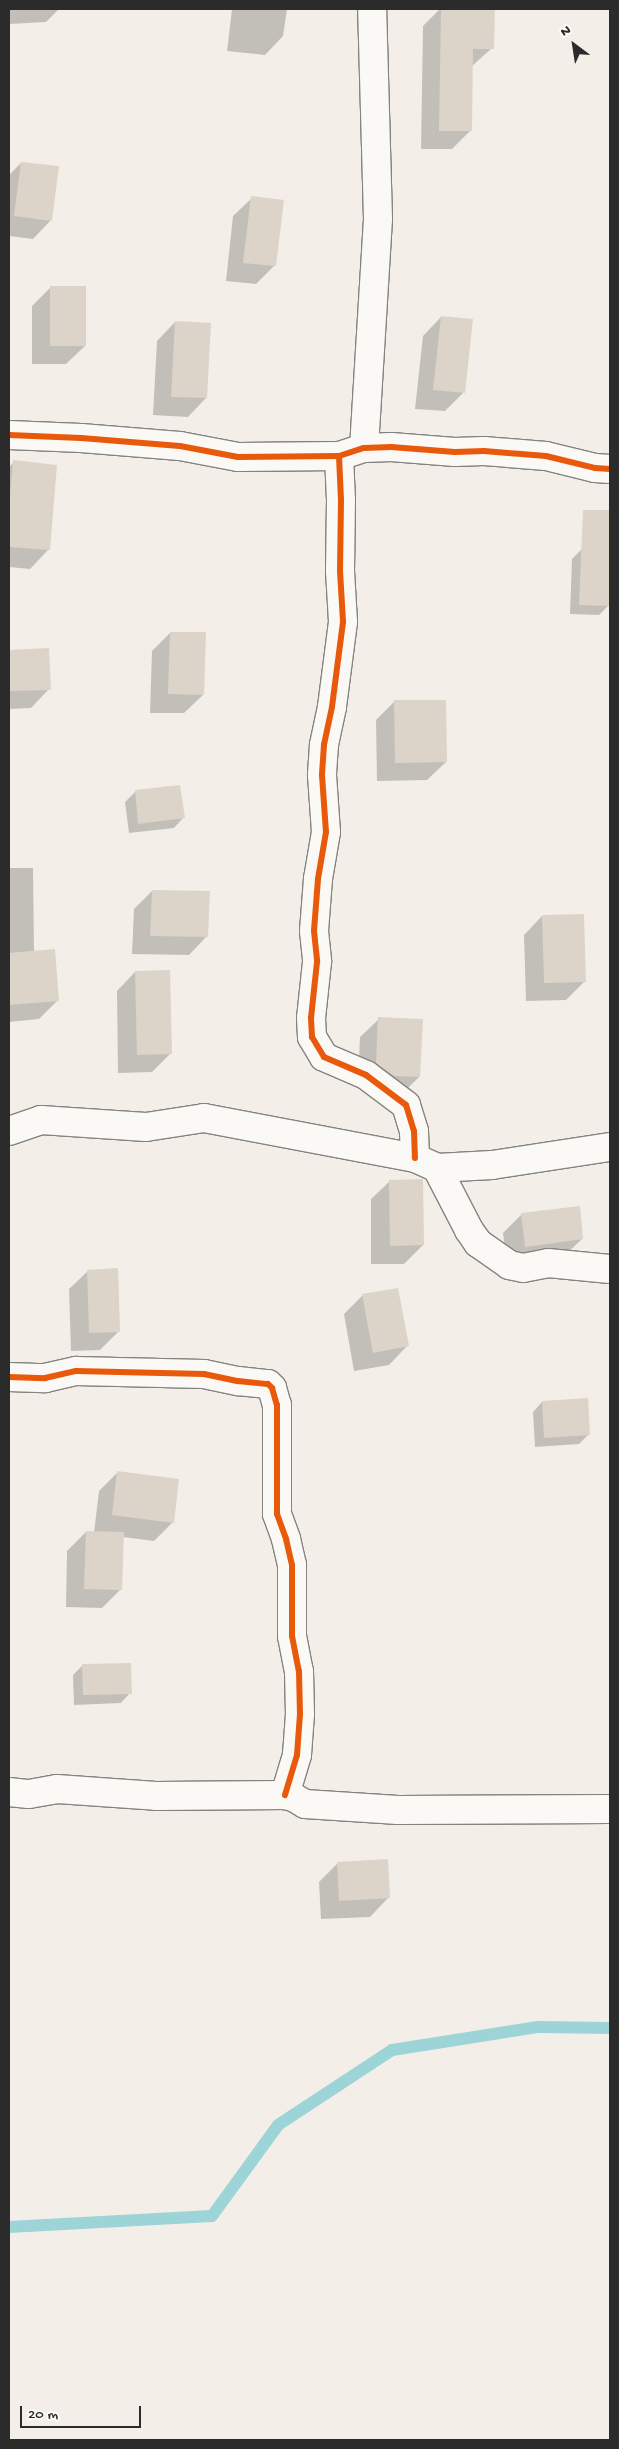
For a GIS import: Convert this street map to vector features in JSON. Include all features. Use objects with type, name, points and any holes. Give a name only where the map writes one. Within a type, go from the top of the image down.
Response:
[{"type":"street","points":[[372,9],[378,219],[340,571],[343,622],[332,707],[324,745],[322,775],[326,832],[318,879],[314,931],[317,962],[311,1018],[312,1037],[324,1057],[366,1075],[406,1105],[426,1163],[478,1243],[510,1266],[523,1268],[548,1264],[610,1269]]},
{"type":"street","points":[[9,435],[180,446],[238,457],[352,452],[391,446],[455,452],[515,453],[546,456],[610,469]]},
{"type":"street","points":[[9,1131],[41,1120],[146,1127],[204,1118],[426,1163],[492,1165],[610,1147]]},
{"type":"street","points":[[9,1377],[45,1378],[76,1371],[204,1374],[238,1381],[268,1384],[272,1388],[276,1406],[277,1514],[286,1539],[292,1565],[292,1636],[299,1671],[300,1697],[297,1755],[285,1795]]},
{"type":"street","points":[[9,1792],[29,1794],[56,1789],[174,1796],[285,1795],[294,1797],[305,1804],[398,1810],[610,1809]]},
{"type":"building","points":[[441,9],[495,9],[494,49],[473,49],[472,131],[439,131]]},
{"type":"building","points":[[21,162],[59,166],[52,221],[14,216]]},
{"type":"building","points":[[251,196],[284,200],[276,266],[243,263]]},
{"type":"building","points":[[50,286],[86,286],[86,346],[50,346]]},
{"type":"building","points":[[441,316],[473,319],[465,393],[433,390]]},
{"type":"building","points":[[175,321],[211,323],[207,398],[171,397]]},
{"type":"building","points":[[13,460],[57,465],[50,550],[9,547],[9,508]]},
{"type":"building","points":[[583,510],[610,510],[610,606],[579,605]]},
{"type":"building","points":[[170,632],[206,632],[204,695],[168,694]]},
{"type":"building","points":[[49,648],[51,690],[9,691],[9,650]]},
{"type":"building","points":[[394,700],[446,700],[447,762],[395,763]]},
{"type":"building","points":[[180,785],[185,818],[138,824],[135,790]]},
{"type":"building","points":[[152,890],[210,891],[208,937],[150,936]]},
{"type":"building","points":[[584,914],[586,982],[544,983],[542,915]]},
{"type":"building","points":[[55,949],[59,1001],[9,1005],[9,953]]},
{"type":"building","points":[[170,970],[172,1054],[137,1055],[135,971]]},
{"type":"building","points":[[378,1017],[423,1019],[420,1077],[394,1076],[376,1063]]},
{"type":"building","points":[[423,1179],[424,1245],[390,1246],[389,1180]]},
{"type":"building","points":[[580,1206],[583,1239],[525,1247],[521,1213]]},
{"type":"building","points":[[118,1268],[120,1332],[89,1333],[87,1270]]},
{"type":"building","points":[[398,1288],[409,1346],[373,1353],[362,1294]]},
{"type":"building","points":[[588,1398],[590,1435],[544,1438],[542,1401]]},
{"type":"building","points":[[117,1471],[179,1479],[174,1523],[112,1515]]},
{"type":"building","points":[[86,1531],[124,1532],[122,1590],[84,1589]]},
{"type":"building","points":[[131,1663],[132,1694],[83,1695],[82,1664]]},
{"type":"building","points":[[388,1859],[390,1898],[339,1901],[337,1862]]},
{"type":"waterway","points":[[9,2227],[212,2216],[278,2125],[392,2050],[538,2027],[610,2028]]},
{"type":"cycle path","points":[[9,435],[81,438],[180,446],[238,457],[339,456],[364,448],[391,447],[455,452],[484,451],[546,456],[595,468],[610,469]]},
{"type":"cycle path","points":[[339,456],[341,500],[340,571],[343,622],[332,707],[324,745],[322,775],[326,832],[318,879],[314,931],[317,962],[311,1018],[312,1037],[324,1057],[366,1075],[406,1105],[414,1131],[415,1158]]},
{"type":"cycle path","points":[[9,1377],[45,1378],[76,1371],[204,1374],[238,1381],[268,1384],[272,1388],[277,1405],[277,1514],[286,1539],[292,1565],[292,1636],[299,1671],[300,1714],[297,1755],[285,1795]]}]
